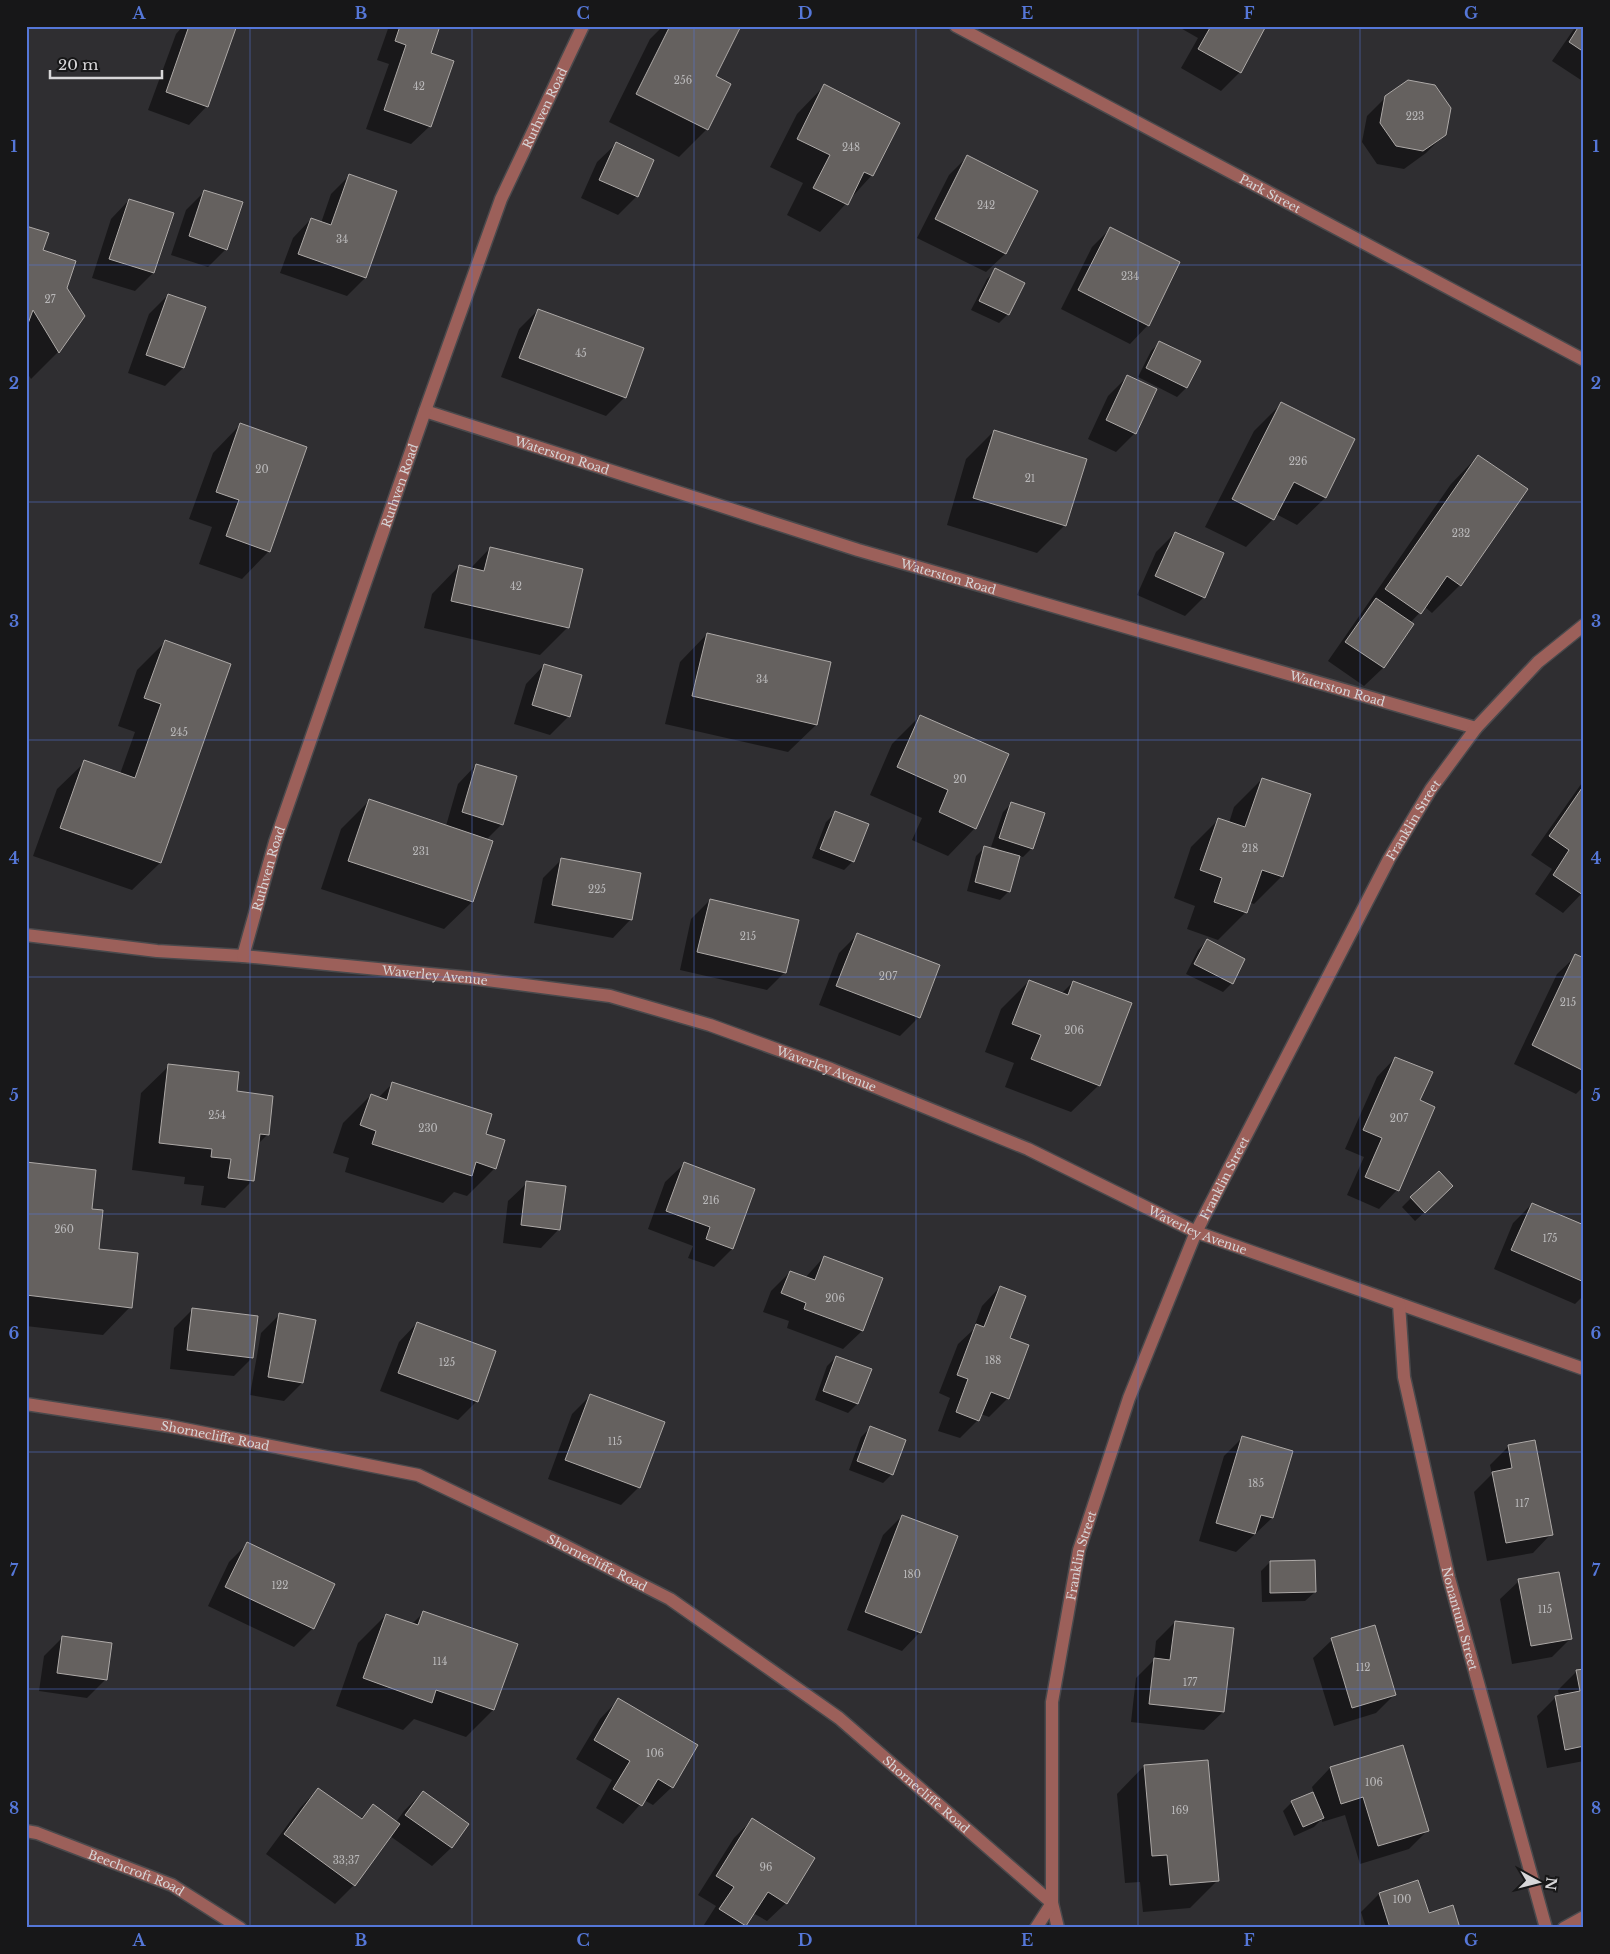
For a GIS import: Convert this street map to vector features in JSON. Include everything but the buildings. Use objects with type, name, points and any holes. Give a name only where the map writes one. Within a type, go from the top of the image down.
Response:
[{"type":"street","name":"Ruthven Road","points":[[244,956],[275,842],[501,199],[583,26]]},
{"type":"street","name":"Park Street","points":[[956,26],[1584,360]]},
{"type":"street","name":"Waterston Road","points":[[425,411],[858,550],[1476,728]]},
{"type":"street","name":"Franklin Street","points":[[1052,1904],[1052,1702],[1078,1550],[1129,1398],[1196,1232],[1389,859],[1432,789],[1476,728],[1538,662],[1584,625]]},
{"type":"street","name":"Waverley Avenue","points":[[26,935],[157,952],[244,956],[471,978],[620,998],[710,1025],[813,1062],[1019,1145],[1196,1232],[1584,1369]]},
{"type":"street","name":"Nonantum Street","points":[[1399,1304],[1404,1377],[1449,1578],[1546,1928]]},
{"type":"street","name":"Shornecliffe Road","points":[[26,1404],[169,1426],[418,1475],[548,1537],[670,1598],[839,1718],[1052,1904]]},
{"type":"street","name":"Beechcroft Road","points":[[26,1831],[37,1833],[172,1885],[240,1928]]},
{"type":"street","points":[[1036,1928],[1052,1904]]},
{"type":"street","points":[[1052,1904],[1058,1928]]},
{"type":"street","points":[[1564,1928],[1584,1917]]}]
